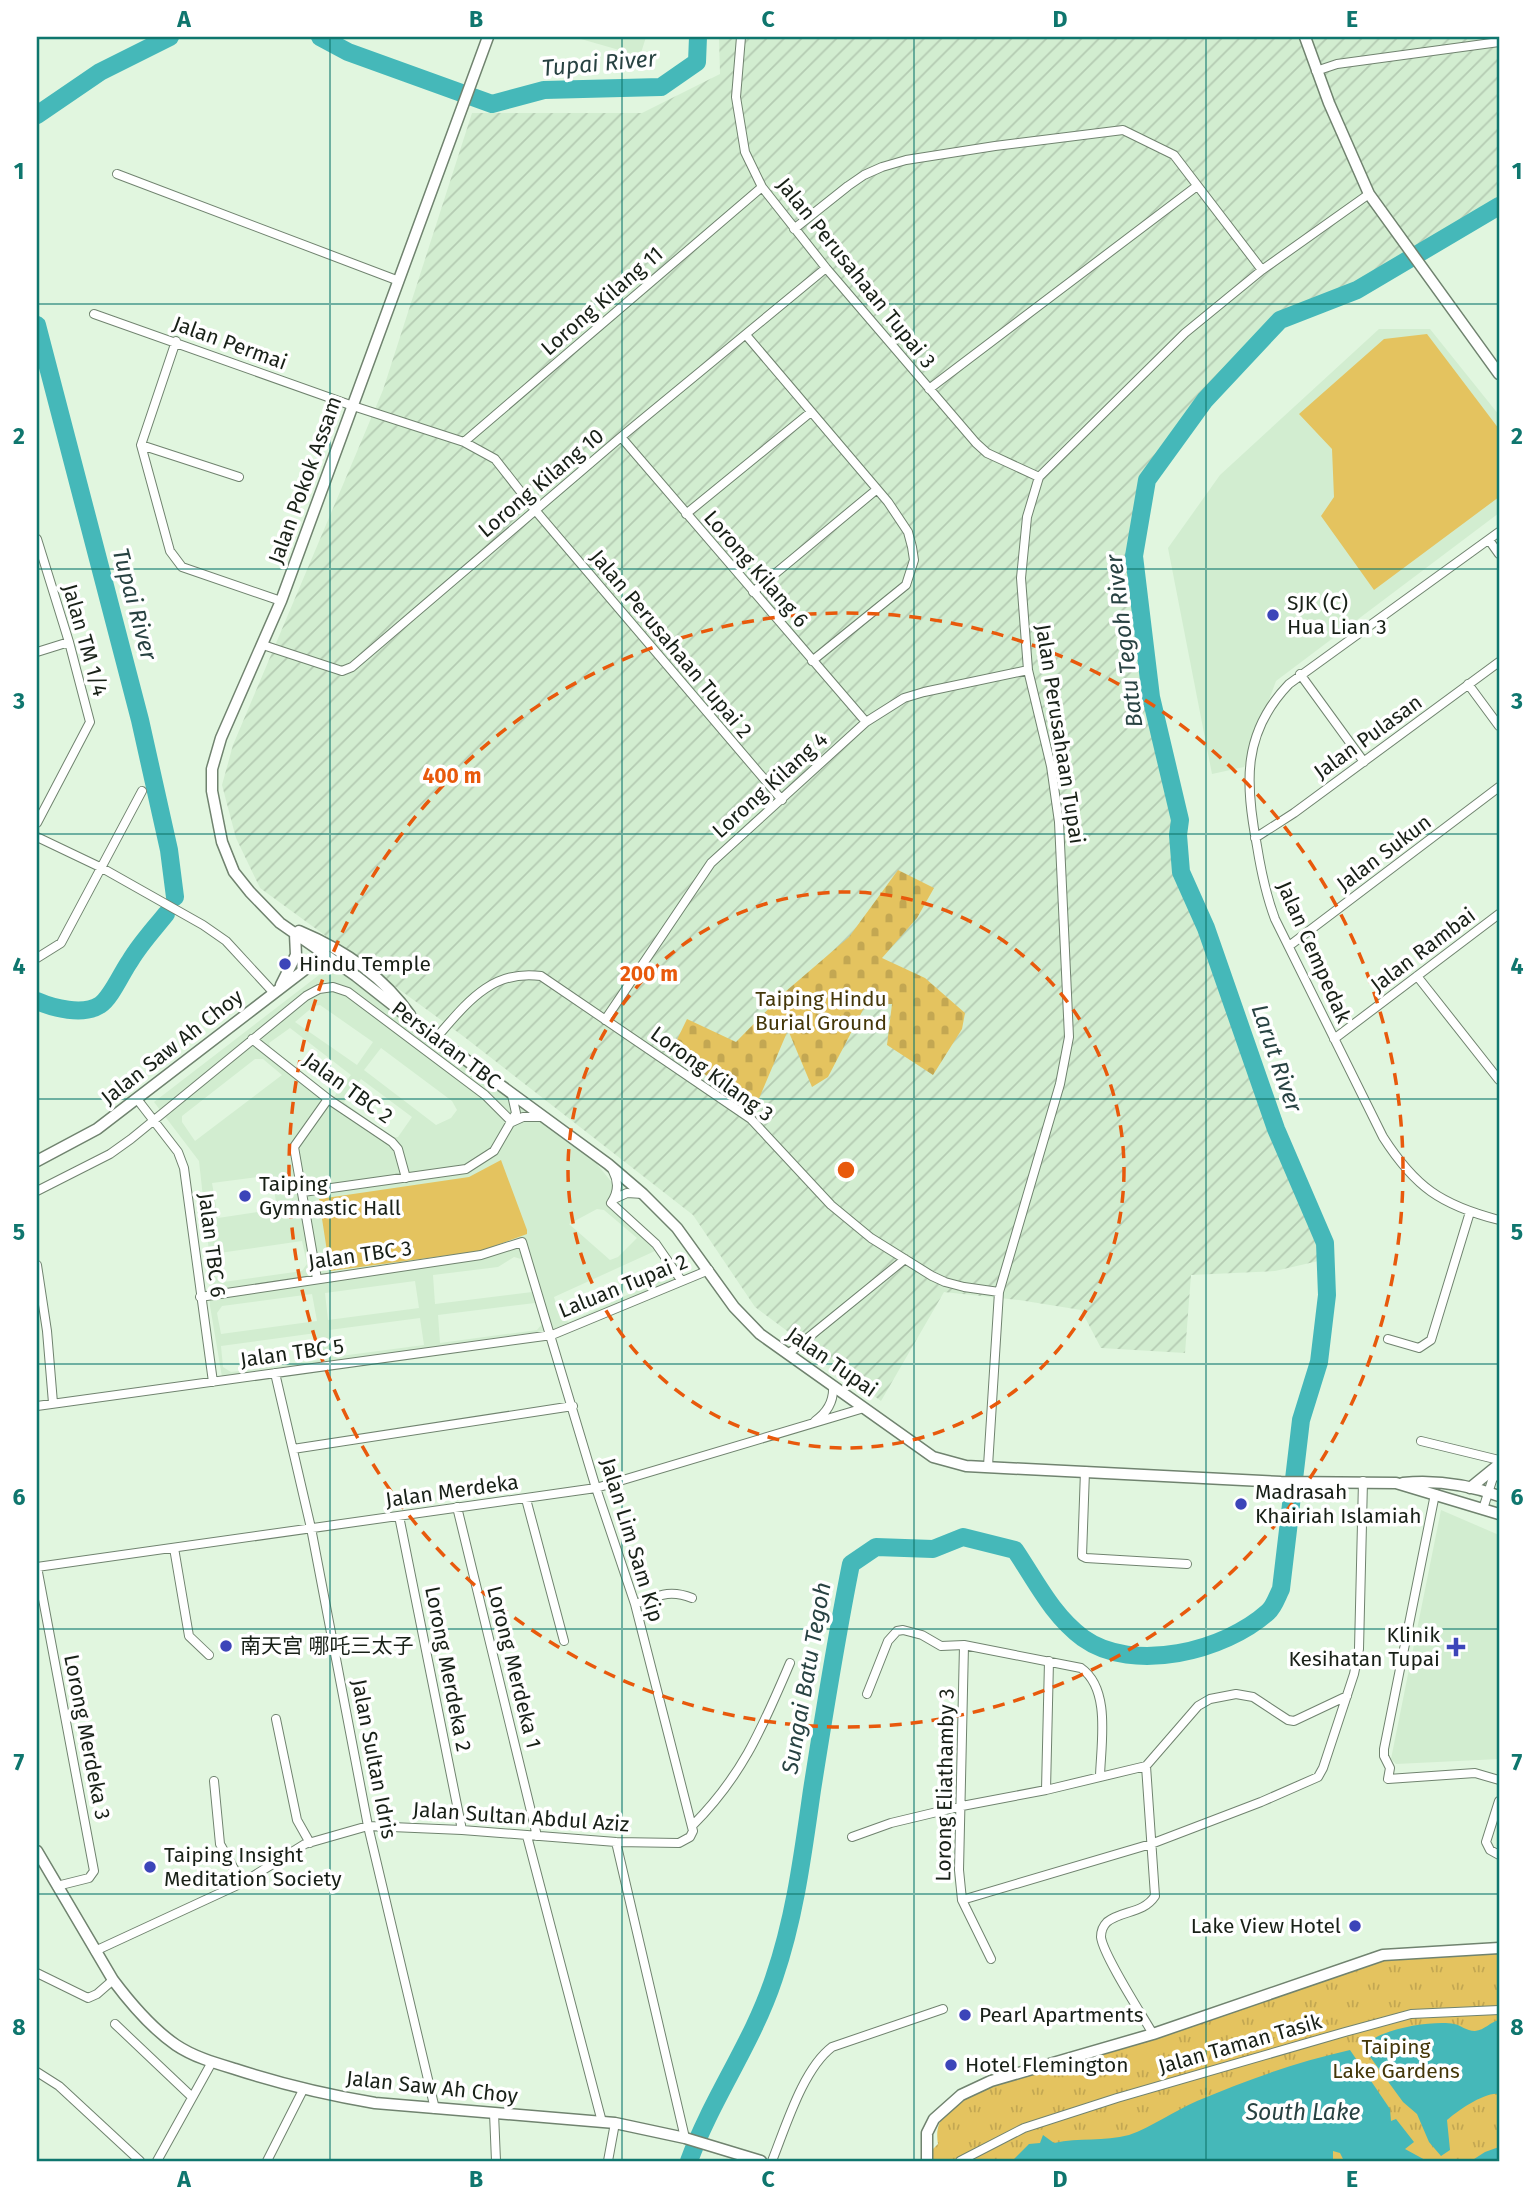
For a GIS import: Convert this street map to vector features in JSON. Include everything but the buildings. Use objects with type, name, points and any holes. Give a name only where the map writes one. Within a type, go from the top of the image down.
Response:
[{"type":"street","name":"Jalan Pokok Assam","points":[[280,923],[234,872],[222,842],[212,791],[212,769],[221,738],[281,601],[488,37]]},
{"type":"street","name":"Jalan Perusahaan Tupai 3","points":[[741,37],[736,97],[745,152],[762,187],[826,268],[976,443],[988,453],[1039,477]]},
{"type":"street","points":[[1305,37],[1316,71],[1369,194],[1499,374]]},
{"type":"street","points":[[1316,71],[1337,64],[1499,42]]},
{"type":"street","points":[[794,229],[848,186],[882,167],[906,160],[1117,130],[1129,132],[1174,155],[1262,270]]},
{"type":"street","points":[[117,174],[399,281]]},
{"type":"street","points":[[929,389],[1197,186]]},
{"type":"street","name":"Lorong Kilang 11","points":[[464,442],[762,187]]},
{"type":"street","name":"Jalan Perusahaan Tupai","points":[[988,1466],[999,1292],[1060,1084],[1069,1037],[1059,822],[1051,766],[1028,670],[1021,578],[1027,517],[1039,477],[1185,333],[1262,270],[1369,194]]},
{"type":"street","name":"Lorong Kilang 10","points":[[263,645],[342,671],[352,667],[535,510],[826,268]]},
{"type":"street","name":"Jalan Permai","points":[[94,314],[353,406],[464,442]]},
{"type":"street","points":[[746,335],[888,502],[908,532],[914,560],[906,585],[812,661]]},
{"type":"street","points":[[176,341],[141,445],[170,551],[181,567],[281,601]]},
{"type":"street","points":[[686,514],[811,412]]},
{"type":"street","name":"Lorong Kilang 6","points":[[621,438],[866,722]]},
{"type":"street","name":"Jalan Perusahaan Tupai 2","points":[[464,442],[495,459],[535,510],[782,800]]},
{"type":"street","points":[[141,445],[239,477]]},
{"type":"street","points":[[753,592],[876,490]]},
{"type":"street","name":"Jalan Cempedak","points":[[1499,532],[1300,674],[1276,697],[1263,719],[1248,769],[1248,790],[1266,894],[1377,1127],[1394,1154],[1432,1194],[1470,1212],[1499,1220]]},
{"type":"street","name":"Jalan TM 1/4","points":[[37,539],[90,722],[37,822]]},
{"type":"street","points":[[1489,540],[1499,554]]},
{"type":"street","points":[[37,652],[69,642]]},
{"type":"street","name":"Jalan Pulasan","points":[[1255,838],[1364,762],[1499,662]]},
{"type":"street","name":"Lorong Kilang 4","points":[[605,1020],[710,863],[866,722],[894,703],[923,692],[1028,670]]},
{"type":"street","points":[[1300,674],[1364,762]]},
{"type":"street","points":[[1468,684],[1499,726]]},
{"type":"street","name":"Jalan Sukun","points":[[1289,946],[1499,787]]},
{"type":"street","points":[[37,958],[61,943],[142,791]]},
{"type":"street","points":[[37,837],[102,868],[203,925],[277,990],[296,955],[295,934]]},
{"type":"street","name":"Jalan Rambai","points":[[1334,1039],[1499,914]]},
{"type":"street","points":[[280,923],[330,944],[370,973],[397,996],[417,1024]]},
{"type":"street","name":"Jalan Tupai","points":[[280,923],[608,1164],[677,1228],[747,1321],[788,1354],[933,1457],[950,1463],[988,1466],[1275,1482],[1396,1483],[1499,1514]]},
{"type":"street","name":"Jalan Saw Ah Choy","points":[[37,1161],[97,1129],[325,954]]},
{"type":"street","name":"Lorong Kilang 3","points":[[436,1038],[466,1005],[496,981],[510,976],[541,975],[751,1119],[831,1205],[871,1238],[945,1282],[999,1292]]},
{"type":"street","points":[[1417,976],[1499,1080]]},
{"type":"street","name":"Persiaran TBC","points":[[37,1192],[110,1154],[306,996],[319,989],[333,987],[348,992],[485,1095],[512,1122]]},
{"type":"street","name":"Jalan TBC 2","points":[[252,1039],[328,1099],[392,1142],[398,1149],[406,1178]]},
{"type":"street","points":[[303,1192],[467,1168],[495,1151],[516,1113],[512,1095]]},
{"type":"street","name":"Jalan TBC 6","points":[[137,1099],[178,1152],[184,1168],[213,1382]]},
{"type":"street","points":[[317,1279],[294,1147],[328,1099]]},
{"type":"street","points":[[512,1122],[523,1117],[545,1118]]},
{"type":"street","points":[[608,1164],[617,1182],[611,1203],[656,1244],[681,1280]]},
{"type":"street","points":[[614,1199],[627,1193],[643,1194]]},
{"type":"street","points":[[1388,1339],[1419,1348],[1431,1340],[1470,1212]]},
{"type":"street","name":"Jalan TBC 3","points":[[200,1297],[481,1255],[522,1242]]},
{"type":"street","name":"Jalan Lim Sam Kip","points":[[522,1242],[596,1488],[635,1604],[692,1826]]},
{"type":"street","points":[[788,1354],[905,1259]]},
{"type":"street","points":[[37,1265],[47,1331],[53,1404]]},
{"type":"street","name":"Laluan Tupai 2","points":[[552,1335],[709,1270]]},
{"type":"street","name":"Jalan TBC 5","points":[[37,1406],[552,1335]]},
{"type":"street","name":"Jalan Sultan Idris","points":[[275,1373],[311,1528],[368,1826],[435,2109]]},
{"type":"street","points":[[808,1426],[828,1408],[834,1398],[833,1385]]},
{"type":"street","points":[[293,1449],[573,1406]]},
{"type":"street","name":"Jalan Merdeka","points":[[37,1567],[596,1488],[864,1408]]},
{"type":"street","points":[[1421,1441],[1499,1465]]},
{"type":"street","points":[[1470,1488],[1499,1465]]},
{"type":"street","points":[[1483,1508],[1494,1494],[1499,1465]]},
{"type":"street","points":[[1085,1471],[1082,1556],[1188,1564]]},
{"type":"street","points":[[962,1900],[1151,1844],[1318,1777],[1347,1696],[1359,1649],[1363,1481]]},
{"type":"street","points":[[1396,1483],[1423,1481],[1494,1494]]},
{"type":"street","points":[[1435,1494],[1384,1749],[1384,1756],[1390,1768],[1388,1779],[1475,1773],[1499,1780]]},
{"type":"street","points":[[526,1499],[564,1641]]},
{"type":"street","name":"Lorong Merdeka 1","points":[[457,1507],[532,1836]]},
{"type":"street","name":"Lorong Merdeka 2","points":[[399,1516],[462,1830]]},
{"type":"street","points":[[174,1548],[189,1636],[209,1655]]},
{"type":"street","name":"Lorong Merdeka 3","points":[[37,1567],[94,1871],[89,1878],[57,1886]]},
{"type":"street","points":[[635,1604],[677,1592],[692,1598]]},
{"type":"street","points":[[867,1694],[888,1642],[897,1631],[913,1631],[940,1646],[964,1645],[1081,1668],[1094,1680],[1101,1699],[1100,1776]]},
{"type":"street","name":"Lorong Eliathamby 3","points":[[964,1645],[959,1870],[962,1900],[991,1959]]},
{"type":"street","points":[[1046,1790],[1049,1661]]},
{"type":"street","points":[[692,1826],[715,1803],[740,1768],[758,1737],[790,1663]]},
{"type":"street","points":[[852,1837],[891,1823],[1146,1766],[1198,1706],[1210,1699],[1236,1694],[1253,1697],[1288,1720],[1294,1721],[1347,1696]]},
{"type":"street","points":[[276,1719],[297,1820],[310,1843]]},
{"type":"street","points":[[1146,1766],[1154,1896],[1150,1903],[1141,1909],[1109,1920],[1104,1925],[1101,1938],[1153,2034]]},
{"type":"street","points":[[214,1782],[220,1844],[242,1883]]},
{"type":"street","points":[[1499,1801],[1486,1842],[1490,1850],[1499,1855]]},
{"type":"street","name":"Jalan Sultan Abdul Aziz","points":[[95,1951],[242,1883],[310,1843],[368,1826],[616,1842],[679,1843],[691,1838],[692,1826]]},
{"type":"street","points":[[532,1836],[601,2122]]},
{"type":"street","points":[[616,1842],[688,2139]]},
{"type":"street","name":"Jalan Saw Ah Choy","points":[[39,1859],[126,1997],[162,2035],[187,2051],[212,2062],[304,2088],[375,2103],[615,2123],[688,2139],[731,2157],[761,2161]]},
{"type":"street","points":[[927,2161],[927,2133],[934,2119],[947,2106],[975,2087],[1153,2034],[1382,1955],[1499,1948]]},
{"type":"street","points":[[37,1973],[88,1998],[113,1980]]},
{"type":"street","points":[[772,2161],[809,2073],[821,2055],[832,2047],[943,2009]]},
{"type":"street","name":"Jalan Taman Tasik","points":[[960,2161],[1024,2128],[1345,2032],[1411,2014],[1499,2010]]},
{"type":"street","points":[[115,2024],[192,2097]]},
{"type":"street","points":[[157,2161],[212,2062]]},
{"type":"street","points":[[37,2072],[59,2085],[140,2161]]},
{"type":"street","points":[[267,2161],[304,2088]]},
{"type":"street","points":[[494,2113],[496,2161]]},
{"type":"street","points":[[608,2161],[615,2123]]},
{"type":"shaded area","points":[[574,37],[646,37],[640,56]]},
{"type":"shaded area","points":[[719,37],[1499,37],[1499,199],[1286,321],[1142,481],[1131,552],[1151,697],[1178,835],[1181,872],[1327,1259],[1275,1271],[1191,1275],[1185,1353],[1101,1348],[1081,1310],[944,1292],[881,1401],[755,1307],[693,1215],[463,1036],[260,888],[236,838],[222,785],[233,745],[383,390],[472,113],[642,113],[720,74]]},
{"type":"shaded area","name":"SJK (C) Hua Lian 3","points":[[1379,329],[1430,329],[1499,415],[1499,513],[1276,681],[1244,767],[1212,774],[1168,548],[1220,475]]},
{"type":"shaded area","points":[[332,965],[596,1163],[614,1185],[614,1195],[607,1204],[652,1241],[677,1278],[565,1327],[222,1377],[210,1306],[209,1252],[199,1161],[154,1102]],"holes":[[[320,1005],[373,1042],[357,1065],[295,1022],[314,1006]],[[290,1028],[351,1075],[333,1098],[272,1052],[269,1043]],[[381,1048],[452,1101],[457,1110],[451,1118],[436,1125],[364,1070]],[[255,1059],[263,1059],[282,1075],[195,1141],[182,1122],[182,1116]],[[361,1079],[412,1117],[398,1137],[392,1138],[344,1102]],[[272,1175],[277,1209],[218,1218],[212,1183]],[[597,1209],[604,1210],[637,1238],[618,1257],[610,1260],[569,1224]],[[302,1241],[307,1264],[302,1271],[223,1282],[215,1276],[212,1254]],[[655,1251],[668,1269],[666,1277],[569,1322],[560,1318],[554,1297]],[[514,1257],[521,1259],[532,1292],[435,1304],[433,1275],[498,1267]],[[415,1281],[419,1308],[328,1320],[325,1293]],[[312,1294],[317,1321],[221,1334],[217,1313],[222,1306]],[[535,1303],[542,1324],[537,1330],[440,1343],[438,1315]],[[420,1318],[424,1345],[333,1357],[329,1330]],[[316,1333],[320,1360],[231,1372],[223,1367],[221,1346]]]},
{"type":"shaded area","name":"Klinik Kesihatan Tupai","points":[[1441,1510],[1499,1535],[1499,1759],[1396,1764],[1391,1759]]},
{"type":"green space","points":[[1427,334],[1499,429],[1499,497],[1374,590],[1321,516],[1334,497],[1332,449],[1299,414],[1384,339]]},
{"type":"green space","name":"Taiping Hindu Burial Ground","points":[[898,870],[934,888],[917,918],[882,958],[925,978],[965,1013],[962,1029],[933,1075],[887,1045],[892,1004],[866,1004],[828,1077],[812,1087],[788,1030],[755,1108],[671,1052],[687,1019],[736,1042],[785,992],[849,937]]},
{"type":"green space","points":[[501,1160],[527,1234],[481,1251],[330,1271],[319,1199],[469,1177]]},
{"type":"green space","name":"Taiping Lake Gardens","points":[[1499,1951],[1499,2161],[921,2161],[938,2144],[939,2126],[946,2113],[973,2091],[1383,1957]]},
{"type":"water","points":[[1499,2020],[1499,2094],[1479,2099],[1447,2120],[1450,2150],[1441,2156],[1429,2142],[1417,2114],[1403,2102],[1365,2047],[1380,2035],[1406,2027],[1445,2023],[1475,2031]]},
{"type":"water","name":"South Lake","points":[[1350,2050],[1390,2109],[1391,2121],[1396,2119],[1414,2142],[1405,2149],[1427,2161],[1344,2161],[1340,2153],[1333,2151],[1333,2161],[1012,2161],[1029,2144],[1040,2143],[1043,2135],[1054,2143],[1129,2135],[1188,2105],[1234,2086],[1291,2066]]},
{"type":"water","points":[[1499,2147],[1499,2161],[1471,2161],[1485,2152]]},
{"type":"waterway","name":"Tupai River","points":[[37,115],[100,72],[170,37]]},
{"type":"waterway","name":"Tupai River","points":[[320,37],[348,52],[492,104],[544,90],[661,87],[697,62],[698,37]]},
{"type":"waterway","name":"Sungai Batu Tegoh","points":[[689,2161],[765,2002],[788,1932],[851,1564],[876,1547],[933,1549],[963,1537],[1015,1550],[1045,1597],[1072,1629],[1104,1649],[1127,1655],[1178,1653],[1228,1638],[1268,1612],[1281,1589],[1301,1420],[1319,1362],[1327,1295],[1325,1243],[1276,1129],[1206,928],[1181,872],[1178,835],[1180,820],[1151,697],[1134,556],[1147,480],[1205,400],[1280,320],[1357,290],[1499,206]]},
{"type":"waterway","name":"Tupai River","points":[[37,325],[140,720],[169,850],[175,897]]},
{"type":"waterway","points":[[37,1001],[77,1010],[100,1005],[138,949],[166,914]]},
{"type":"place","name":"SJK (C) Hua Lian 3","points":[[1273,615]]},
{"type":"place","name":"Hindu Temple","points":[[285,964]]},
{"type":"place","name":"Taiping Gymnastic Hall","points":[[245,1196]]},
{"type":"place","name":"Madrasah Khairiah Islamiah","points":[[1241,1504]]},
{"type":"place","name":"南天宫 哪吒三太子","points":[[226,1646]]},
{"type":"place","name":"Klinik Kesihatan Tupai","points":[[1456,1647]]},
{"type":"place","name":"Taiping Insight Meditation Society","points":[[150,1867]]},
{"type":"place","name":"Lake View Hotel","points":[[1355,1926]]},
{"type":"place","name":"Pearl Apartments","points":[[965,2015]]},
{"type":"place","name":"Hotel Flemington","points":[[951,2065]]},
{"type":"water label","name":"Batu Tegoh River","points":[[1124,641]]},
{"type":"water label","name":"Larut River","points":[[1277,1058]]}]
